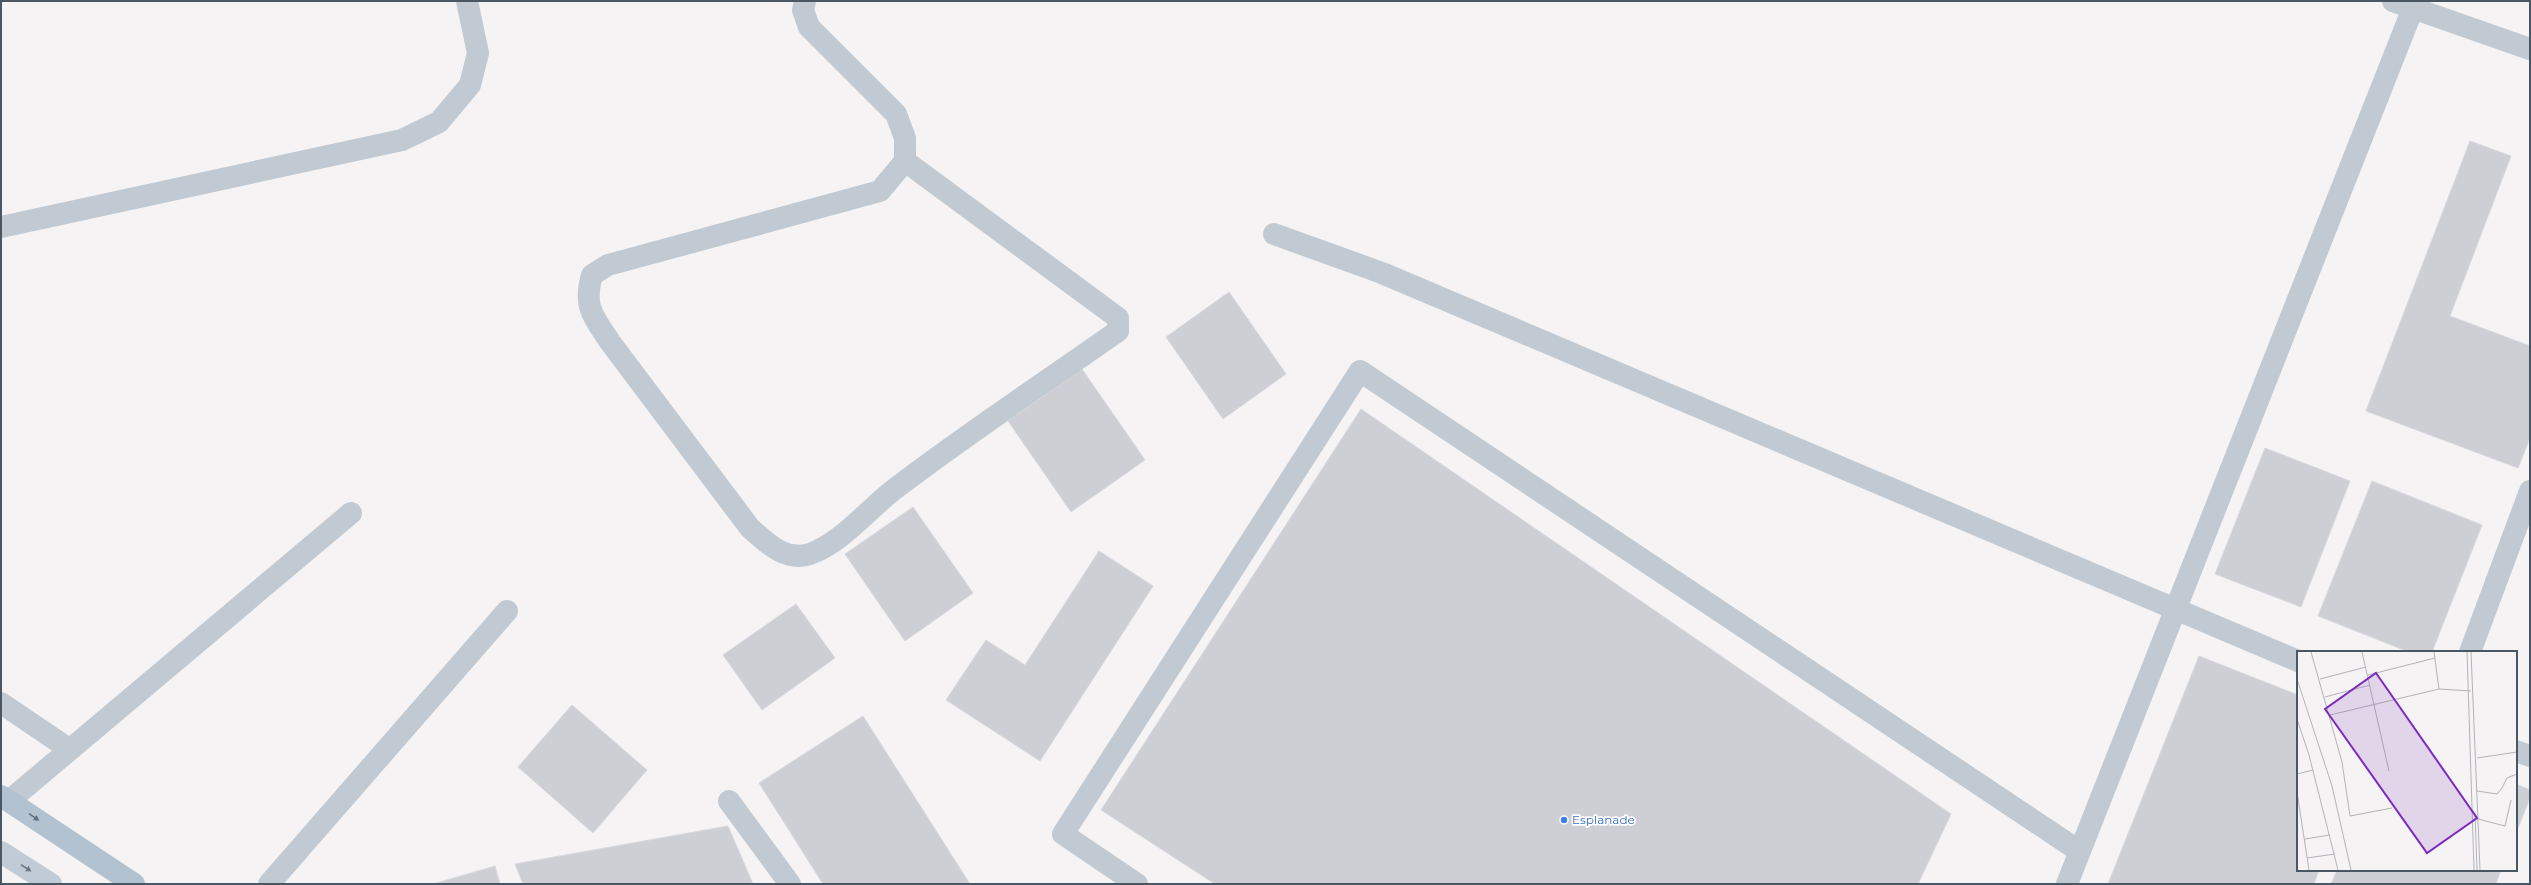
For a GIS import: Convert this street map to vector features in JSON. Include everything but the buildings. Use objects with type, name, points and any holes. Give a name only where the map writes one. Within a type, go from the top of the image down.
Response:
[{"type":"main road","points":[[5,798],[134,884]]},
{"type":"street","points":[[1,227],[402,140],[439,122],[470,85],[478,53],[467,1]]},
{"type":"street","points":[[805,1],[803,10],[809,27],[896,114],[905,138],[905,161],[880,191],[608,265],[592,275],[587,293],[592,314],[610,342],[750,528],[771,547],[788,555],[809,554],[830,544],[895,488],[1118,331],[1118,318],[905,161]]},
{"type":"street","points":[[2067,884],[2175,607],[2403,4],[2530,49]]},
{"type":"street","points":[[1274,234],[1382,273],[2175,607],[2297,661]]},
{"type":"street","points":[[1138,884],[1063,834],[1360,371],[2079,852]]},
{"type":"street","points":[[2470,651],[2530,491]]},
{"type":"street","points":[[5,798],[69,749],[351,513]]},
{"type":"street","points":[[270,884],[507,611]]},
{"type":"street","points":[[1,703],[69,749]]},
{"type":"street","points":[[2517,751],[2530,756]]},
{"type":"street","points":[[729,801],[790,884]]},
{"type":"street","points":[[1,852],[51,884]]},
{"type":"place","name":"Esplanade","points":[[1564,820]]}]
